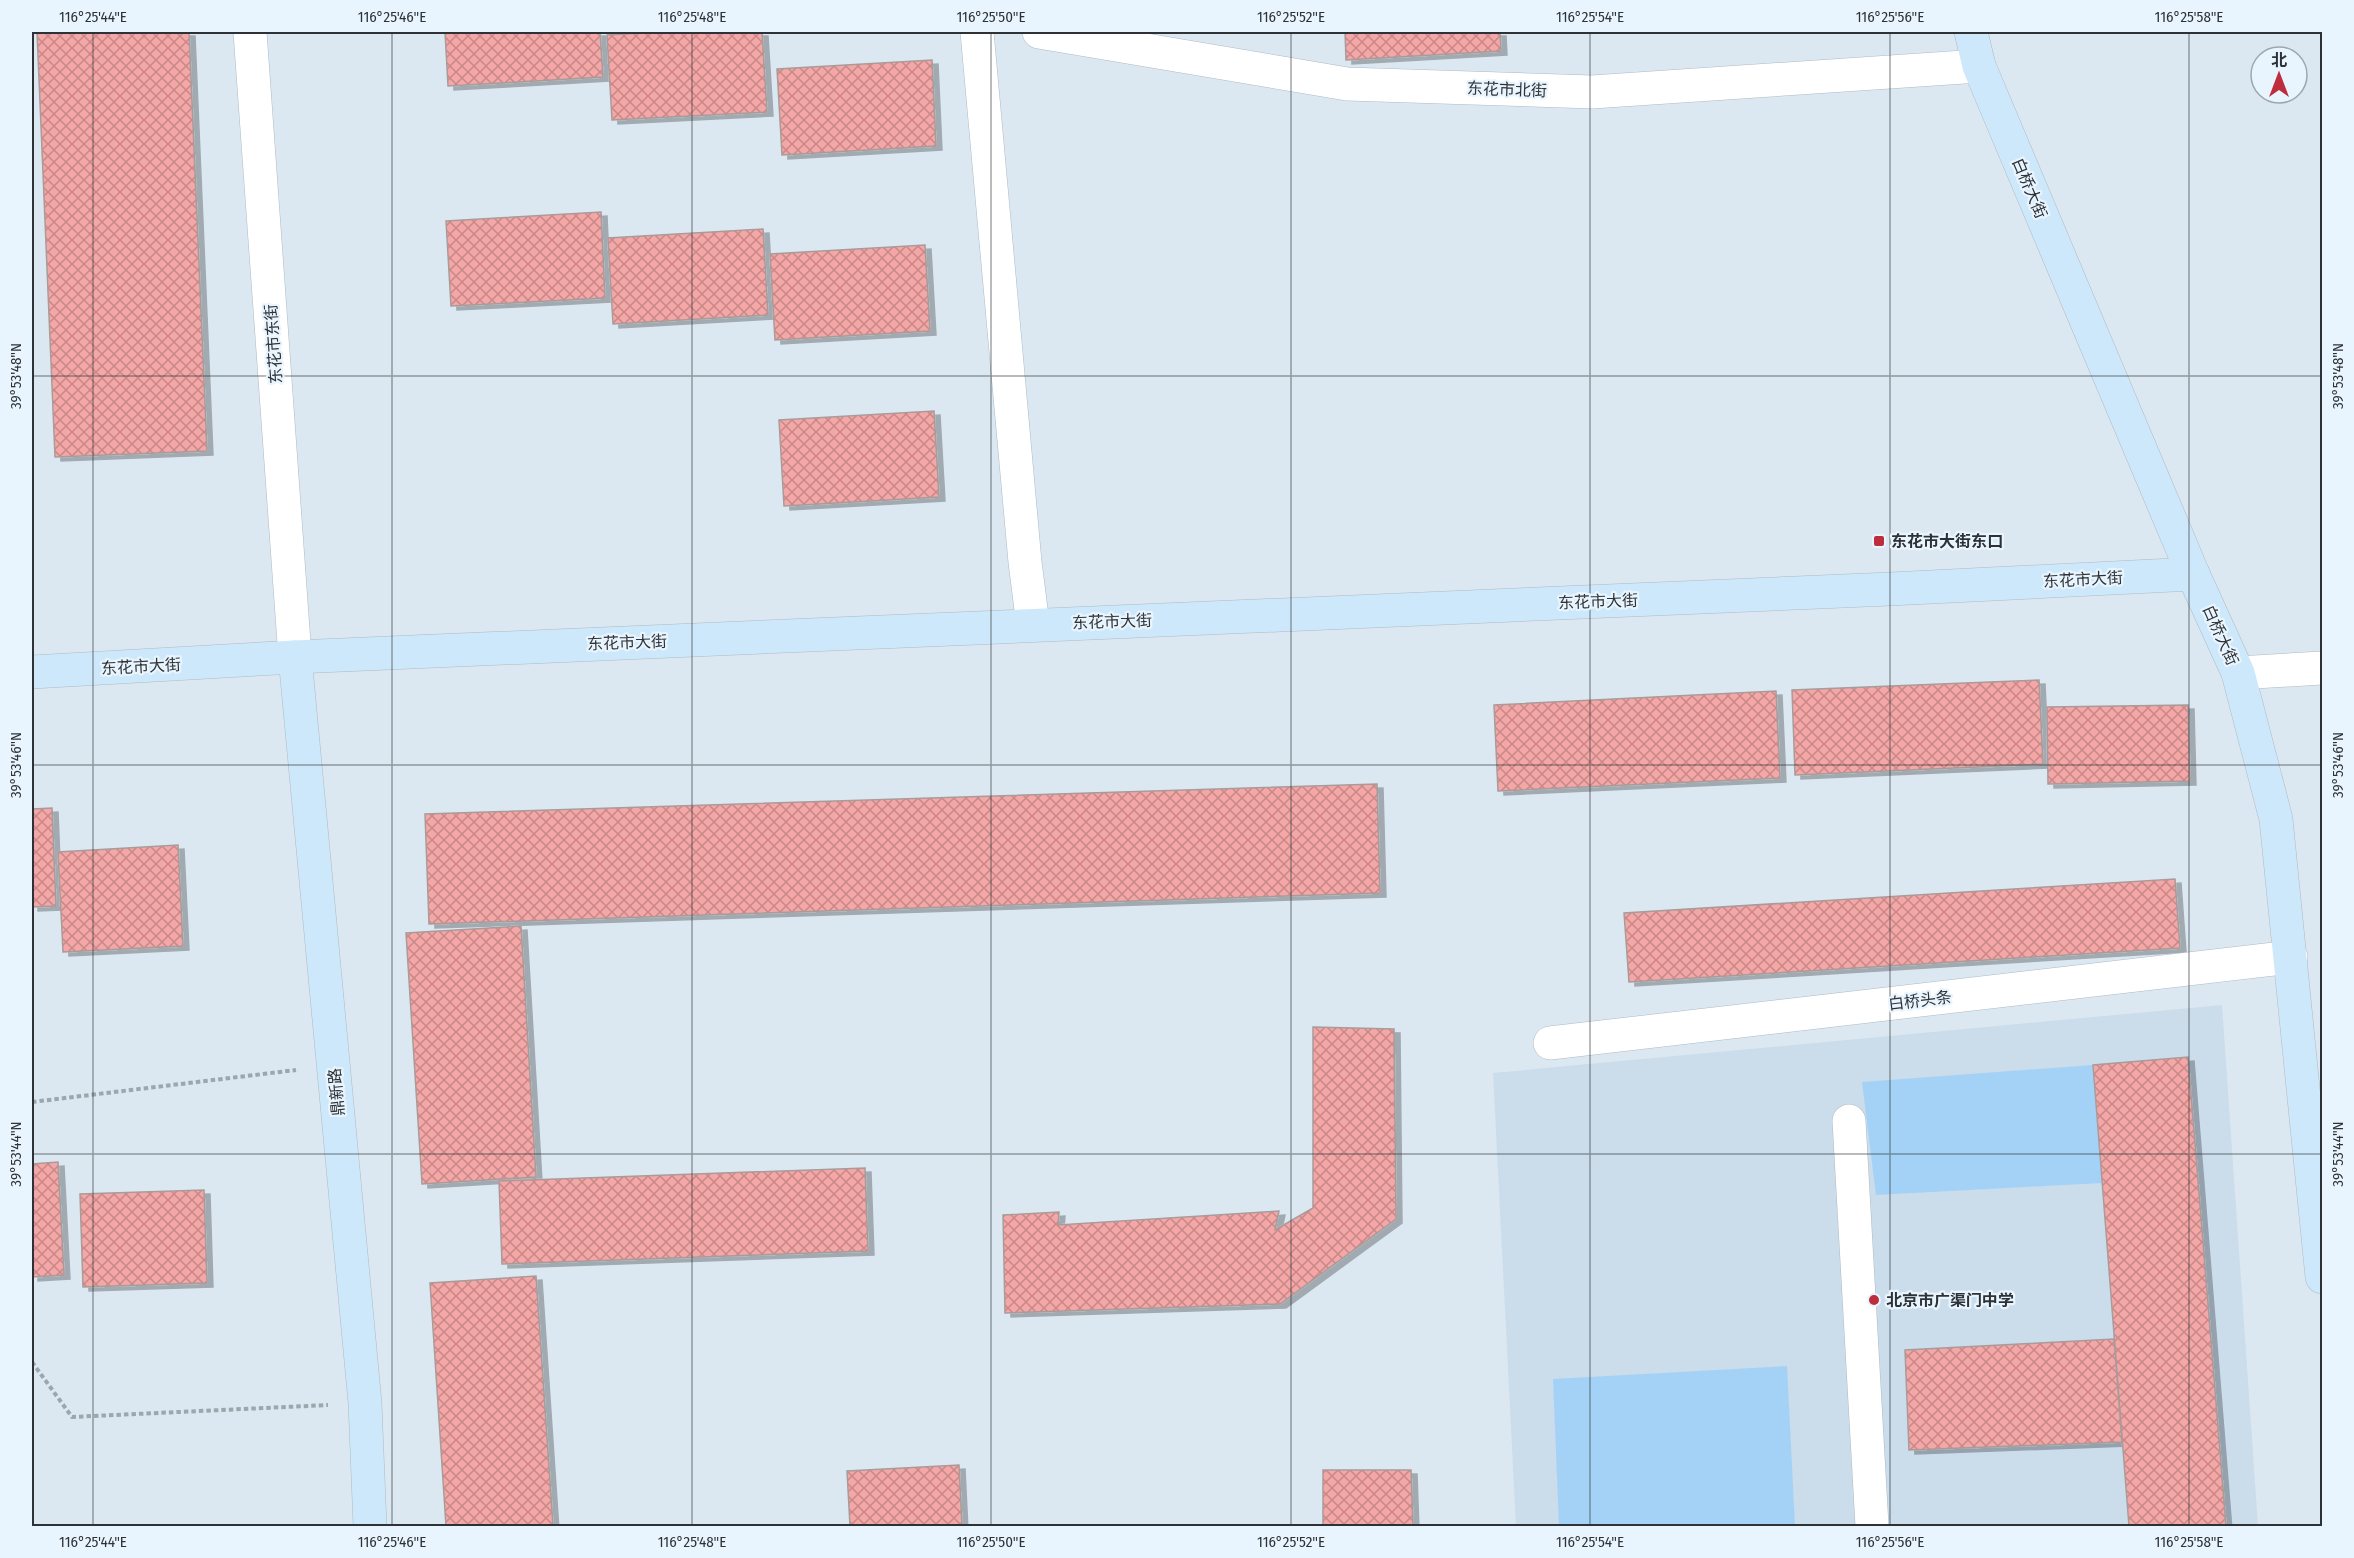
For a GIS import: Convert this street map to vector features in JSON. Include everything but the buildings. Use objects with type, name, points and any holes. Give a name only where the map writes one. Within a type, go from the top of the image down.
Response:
[{"type":"street","name":"东花市东街","points":[[250,32],[295,657]]},
{"type":"street","points":[[977,32],[1033,625]]},
{"type":"street","name":"东花市北街","points":[[1039,32],[1359,85],[1592,92],[1979,66]]},
{"type":"street","name":"白桥大街","points":[[1971,32],[1979,66],[2193,574],[2238,673],[2276,819],[2322,1277]]},
{"type":"street","name":"东花市大街","points":[[32,672],[295,657],[2193,574]]},
{"type":"street","name":"鼎新路","points":[[295,657],[365,1403],[370,1527]]},
{"type":"street","points":[[2238,673],[2322,668]]},
{"type":"street","name":"白桥头条","points":[[1550,1043],[2291,957]]},
{"type":"street","points":[[1849,1121],[1872,1527]]},
{"type":"path","points":[[32,1102],[334,1066]]},
{"type":"path","points":[[32,1362],[72,1416],[365,1403]]},
{"type":"shaded area","name":"北京市广渠门中学","points":[[2222,1005],[2258,1526],[1516,1526],[1493,1073]]},
{"type":"shaded area","points":[[2093,1065],[2102,1183],[1876,1195],[1862,1082]]},
{"type":"shaded area","points":[[1787,1366],[1795,1526],[1559,1526],[1553,1379]]},
{"type":"place","name":"东花市大街东口","points":[[1879,541]]},
{"type":"place","name":"北京市广渠门中学","points":[[1874,1300]]}]
